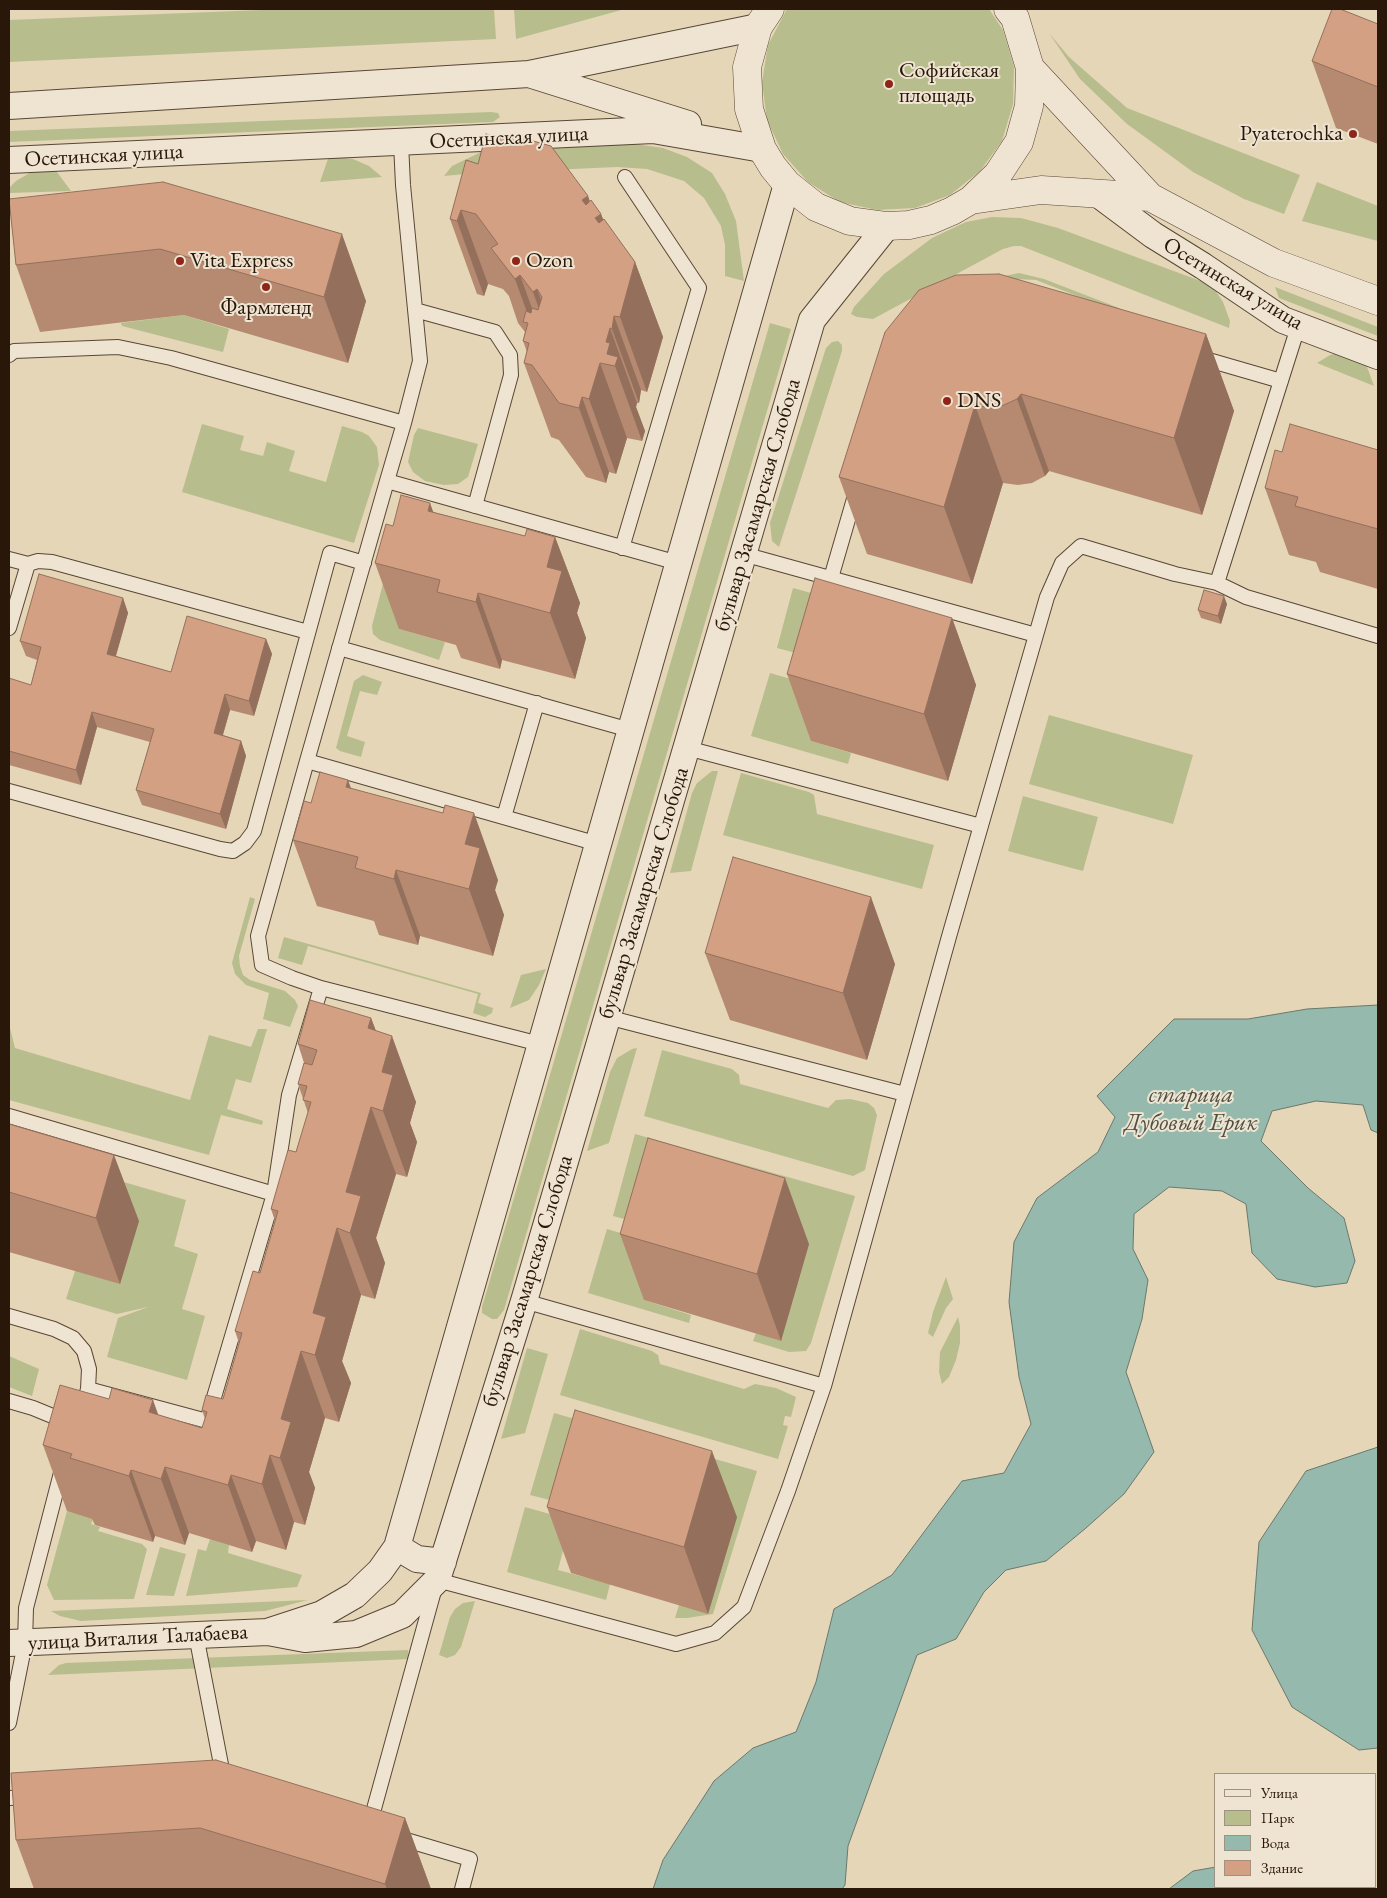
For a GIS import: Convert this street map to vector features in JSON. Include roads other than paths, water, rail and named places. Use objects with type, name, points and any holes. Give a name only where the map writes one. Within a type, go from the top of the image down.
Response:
[{"type":"street","points":[[764,18],[747,67],[749,110],[762,149],[773,167],[787,184],[816,206],[850,221],[886,226],[909,225],[931,220],[971,200],[998,174],[1018,142],[1029,106],[1030,68],[1014,18],[1008,9]]},
{"type":"street","name":"Осетинская улица","points":[[9,106],[529,74],[764,18]]},
{"type":"street","name":"Осетинская улица","points":[[1030,68],[1150,197],[1274,263],[1378,301]]},
{"type":"street","name":"Осетинская улица","points":[[529,74],[649,110],[762,149]]},
{"type":"street","name":"Осетинская улица","points":[[9,160],[653,130],[762,149]]},
{"type":"street","points":[[268,1632],[322,1614],[355,1596],[380,1571],[397,1546],[787,184]]},
{"type":"street","name":"Осетинская улица","points":[[971,200],[1040,190],[1150,197]]},
{"type":"street","name":"Осетинская улица","points":[[1098,194],[1153,235],[1283,320],[1378,356]]},
{"type":"street","name":"бульвар Засамарская Слобода","points":[[440,1571],[524,1301],[812,320],[886,226]]},
{"type":"street","points":[[268,1632],[305,1639],[356,1634],[402,1614],[440,1571],[397,1546]]},
{"type":"street","name":"улица Виталия Талабаева","points":[[17,1643],[268,1632]]},
{"type":"lane","points":[[401,143],[403,185],[420,361],[258,936],[262,965],[321,988],[540,1044]]},
{"type":"lane","points":[[622,548],[699,288],[625,177]]},
{"type":"lane","points":[[415,310],[494,332],[510,355],[511,375],[475,506]]},
{"type":"lane","points":[[1217,583],[1298,327]]},
{"type":"lane","points":[[9,355],[14,351],[118,347],[171,358],[404,423]]},
{"type":"lane","points":[[1189,354],[1281,381]]},
{"type":"lane","points":[[831,578],[861,476]]},
{"type":"lane","points":[[387,481],[678,564]]},
{"type":"lane","points":[[462,1889],[470,1859],[372,1830],[440,1571],[676,1644],[715,1633],[744,1607],[788,1491],[824,1386],[980,826],[1047,597],[1062,563],[1081,546],[1175,574],[1217,583],[1246,598],[1378,636]]},
{"type":"lane","points":[[9,791],[220,850],[233,850],[245,843],[254,831],[330,553],[364,563]]},
{"type":"lane","points":[[743,554],[1036,635]]},
{"type":"lane","points":[[9,560],[28,564],[38,561],[52,562],[308,632]]},
{"type":"lane","points":[[9,628],[28,564]]},
{"type":"lane","points":[[339,648],[630,730]]},
{"type":"lane","points":[[504,817],[536,703]]},
{"type":"lane","points":[[687,748],[980,826]]},
{"type":"lane","points":[[307,761],[598,844]]},
{"type":"lane","points":[[88,1389],[207,1421],[274,1194],[289,1095],[321,988]]},
{"type":"lane","points":[[607,1017],[905,1094]]},
{"type":"lane","points":[[9,1116],[274,1194]]},
{"type":"lane","points":[[524,1301],[824,1386]]},
{"type":"lane","points":[[9,1316],[54,1329],[73,1338],[84,1350],[89,1369],[88,1389],[76,1421],[9,1401]]},
{"type":"lane","points":[[9,1723],[17,1643],[66,1454]]},
{"type":"lane","points":[[196,1636],[225,1788]]},
{"type":"lane","points":[[9,1798],[48,1796]]},
{"type":"water","name":"старица Дубовый Ерик","points":[[1378,1005],[1378,1133],[1371,1130],[1363,1105],[1316,1101],[1272,1111],[1261,1141],[1308,1188],[1344,1218],[1355,1261],[1347,1283],[1315,1287],[1277,1279],[1252,1253],[1246,1204],[1222,1191],[1169,1187],[1134,1214],[1133,1249],[1148,1280],[1142,1319],[1126,1372],[1154,1452],[1124,1494],[1086,1528],[1046,1561],[1006,1570],[984,1592],[956,1639],[917,1655],[848,1846],[845,1885],[842,1889],[653,1889],[663,1860],[714,1781],[753,1748],[796,1732],[816,1682],[834,1609],[892,1575],[962,1481],[1004,1473],[1031,1424],[1019,1377],[1009,1302],[1014,1242],[1037,1198],[1098,1152],[1115,1117],[1097,1096],[1174,1019],[1248,1019],[1307,1009]]},
{"type":"water","points":[[1378,1447],[1378,1748],[1359,1750],[1292,1707],[1252,1630],[1259,1542],[1306,1471]]},
{"type":"water","points":[[1214,1867],[1214,1888],[1317,1889],[1169,1889],[1193,1871]]},
{"type":"place","name":"Софийская площадь","points":[[889,84]]},
{"type":"place","name":"Pyaterochka","points":[[1353,134]]},
{"type":"place","name":"Vita Express","points":[[180,261]]},
{"type":"place","name":"Ozon","points":[[516,261]]},
{"type":"place","name":"Фармленд","points":[[266,287]]},
{"type":"place","name":"DNS","points":[[947,401]]}]
